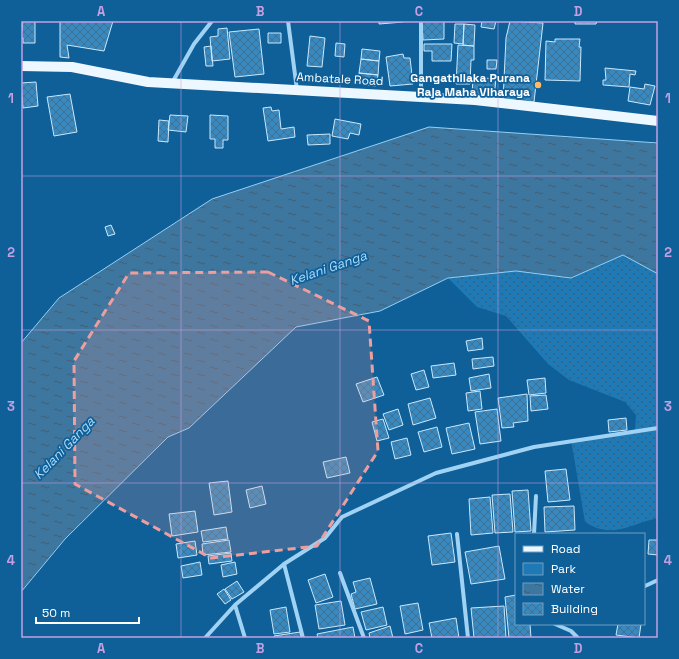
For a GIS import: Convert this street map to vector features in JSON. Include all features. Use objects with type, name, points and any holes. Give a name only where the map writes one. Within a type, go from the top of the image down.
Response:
[{"type":"main road","name":"Ambatale Road","points":[[21,66],[72,67],[148,82],[420,96],[498,102],[658,122]]},
{"type":"street","points":[[172,83],[194,44],[212,21]]},
{"type":"street","points":[[288,21],[297,90]]},
{"type":"street","points":[[420,96],[421,21]]},
{"type":"street","points":[[205,638],[235,605],[284,564],[325,538],[342,517],[436,473],[534,447],[658,428]]},
{"type":"street","points":[[534,533],[536,496]]},
{"type":"street","points":[[457,534],[468,638]]},
{"type":"street","points":[[284,564],[303,638]]},
{"type":"street","points":[[340,573],[364,638]]},
{"type":"street","points":[[645,586],[658,580]]},
{"type":"street","points":[[235,605],[245,638]]},
{"type":"street","points":[[557,625],[571,631],[578,638]]},
{"type":"highlighted area","points":[[268,272],[369,321],[378,451],[317,546],[211,558],[75,484],[74,361],[129,273]]},
{"type":"green space","points":[[623,254],[658,274],[658,518],[621,529],[604,530],[585,522],[571,440],[635,431],[636,415],[625,402],[569,380],[548,364],[506,316],[477,307],[448,278],[516,271],[571,278]]},
{"type":"water","name":"Kelani Ganga","points":[[429,127],[658,143],[658,274],[623,255],[571,278],[516,271],[448,278],[380,311],[296,327],[189,428],[168,437],[65,539],[21,592],[21,343],[59,298],[212,199]]},
{"type":"building","points":[[23,21],[35,21],[35,43],[23,43],[23,38],[21,38]]},
{"type":"building","points":[[60,21],[113,21],[104,51],[67,45],[69,58],[60,57]]},
{"type":"building","points":[[379,21],[403,21],[403,22],[379,24]]},
{"type":"building","points":[[422,21],[444,21],[444,39],[423,40]]},
{"type":"building","points":[[482,21],[496,21],[494,29],[481,27]]},
{"type":"building","points":[[510,21],[543,23],[534,102],[503,100],[506,38]]},
{"type":"building","points":[[575,21],[597,21],[596,24],[575,24]]},
{"type":"building","points":[[455,24],[464,24],[463,44],[454,43]]},
{"type":"building","points":[[464,24],[475,25],[474,46],[463,45]]},
{"type":"building","points":[[227,28],[230,59],[212,61],[210,37],[218,36],[218,29]]},
{"type":"building","points":[[259,29],[264,74],[235,77],[229,32]]},
{"type":"building","points":[[268,33],[281,33],[281,43],[268,43]]},
{"type":"building","points":[[310,36],[325,38],[322,67],[307,66]]},
{"type":"building","points":[[555,39],[580,39],[580,81],[545,80],[546,41],[555,42]]},
{"type":"building","points":[[336,43],[345,44],[344,57],[335,56]]},
{"type":"building","points":[[424,44],[452,44],[451,61],[432,61],[432,51],[424,51]]},
{"type":"building","points":[[458,45],[474,46],[474,60],[471,60],[470,84],[456,84]]},
{"type":"building","points":[[211,46],[213,66],[206,66],[204,47]]},
{"type":"building","points":[[362,49],[380,51],[379,61],[361,59]]},
{"type":"building","points":[[403,54],[404,58],[410,58],[413,84],[390,86],[386,57]]},
{"type":"building","points":[[361,59],[379,61],[378,75],[359,73]]},
{"type":"building","points":[[487,60],[497,60],[496,69],[487,69]]},
{"type":"building","points":[[605,68],[636,71],[635,75],[630,74],[629,87],[603,85],[603,80],[606,80]]},
{"type":"building","points":[[359,73],[378,75],[376,86],[358,84]]},
{"type":"building","points":[[473,77],[496,79],[494,97],[472,96]]},
{"type":"building","points":[[36,82],[38,106],[23,108],[21,83]]},
{"type":"building","points":[[645,84],[655,86],[650,105],[628,101],[630,87],[644,89]]},
{"type":"building","points":[[70,94],[77,132],[54,136],[47,97]]},
{"type":"building","points":[[271,107],[272,111],[279,110],[281,129],[294,127],[295,137],[268,141],[263,108]]},
{"type":"building","points":[[170,115],[188,116],[186,132],[168,130]]},
{"type":"building","points":[[210,115],[228,116],[228,140],[223,140],[223,148],[215,148],[215,139],[210,139]]},
{"type":"building","points":[[335,119],[361,124],[359,135],[350,133],[348,139],[332,136]]},
{"type":"building","points":[[159,120],[169,121],[168,142],[158,141]]},
{"type":"building","points":[[330,134],[330,144],[308,145],[307,135]]},
{"type":"building","points":[[111,225],[115,234],[108,236],[105,227]]},
{"type":"building","points":[[482,338],[483,349],[468,351],[466,341]]},
{"type":"building","points":[[493,357],[494,366],[473,369],[472,359]]},
{"type":"building","points":[[454,363],[456,375],[433,378],[431,366]]},
{"type":"building","points":[[424,370],[429,387],[416,390],[411,374]]},
{"type":"building","points":[[489,374],[491,388],[471,391],[469,378]]},
{"type":"building","points":[[377,377],[384,395],[363,402],[356,384]]},
{"type":"building","points":[[545,378],[546,393],[529,395],[527,380]]},
{"type":"building","points":[[480,391],[482,409],[468,411],[466,393]]},
{"type":"building","points":[[527,394],[528,421],[513,423],[514,427],[502,428],[498,398]]},
{"type":"building","points":[[546,395],[548,409],[531,411],[530,396]]},
{"type":"building","points":[[430,398],[436,418],[413,425],[408,404]]},
{"type":"building","points":[[398,409],[403,425],[389,430],[383,414]]},
{"type":"building","points":[[497,409],[501,441],[480,444],[475,412]]},
{"type":"building","points":[[626,418],[627,430],[609,432],[608,420]]},
{"type":"building","points":[[383,419],[389,438],[377,441],[372,422]]},
{"type":"building","points":[[469,423],[475,449],[452,454],[446,428]]},
{"type":"building","points":[[437,427],[442,447],[424,452],[418,432]]},
{"type":"building","points":[[407,438],[411,455],[395,459],[391,442]]},
{"type":"building","points":[[346,457],[350,473],[327,478],[323,462]]},
{"type":"building","points":[[566,469],[570,500],[548,502],[545,471]]},
{"type":"building","points":[[228,481],[232,512],[214,515],[209,483]]},
{"type":"building","points":[[262,486],[266,504],[250,508],[246,490]]},
{"type":"building","points":[[528,490],[531,531],[515,532],[512,491]]},
{"type":"building","points":[[510,494],[513,532],[495,533],[492,495]]},
{"type":"building","points":[[490,497],[493,533],[471,535],[469,499]]},
{"type":"building","points":[[574,506],[575,530],[545,532],[544,507]]},
{"type":"building","points":[[195,511],[198,532],[172,536],[169,514]]},
{"type":"building","points":[[226,527],[228,539],[203,542],[201,531]]},
{"type":"building","points":[[451,533],[455,562],[432,565],[428,536]]},
{"type":"building","points":[[229,540],[231,552],[203,555],[202,544]]},
{"type":"building","points":[[649,540],[658,540],[658,555],[648,554]]},
{"type":"building","points":[[195,541],[197,555],[178,558],[176,544]]},
{"type":"building","points":[[499,546],[505,579],[471,584],[465,552]]},
{"type":"building","points":[[231,553],[232,561],[209,564],[208,556]]},
{"type":"building","points":[[200,562],[202,575],[183,578],[181,566]]},
{"type":"building","points":[[235,562],[237,574],[223,577],[221,565]]},
{"type":"building","points":[[325,574],[333,597],[316,603],[308,580]]},
{"type":"building","points":[[370,578],[377,604],[355,609],[351,594],[356,592],[353,582]]},
{"type":"building","points":[[237,581],[244,592],[232,599],[225,589]]},
{"type":"building","points":[[224,589],[231,600],[225,604],[217,594]]},
{"type":"building","points":[[515,595],[515,625],[530,625],[531,638],[509,638],[505,597]]},
{"type":"building","points":[[341,601],[345,625],[319,629],[315,605]]},
{"type":"building","points":[[418,603],[423,630],[405,634],[400,606]]},
{"type":"building","points":[[504,606],[506,638],[474,638],[471,608]]},
{"type":"building","points":[[286,607],[290,632],[274,634],[270,610]]},
{"type":"building","points":[[383,607],[387,625],[366,630],[361,612]]},
{"type":"building","points":[[456,618],[459,638],[432,638],[429,623]]},
{"type":"building","points":[[618,625],[641,625],[639,638],[616,635]]},
{"type":"building","points":[[390,626],[393,638],[370,638],[369,633]]},
{"type":"building","points":[[353,627],[355,638],[318,638],[317,634]]},
{"type":"building","points":[[300,632],[301,638],[274,638],[274,636]]},
{"type":"place","name":"Gangathilaka Purana Raja Maha Viharaya","points":[[538,85]]}]
